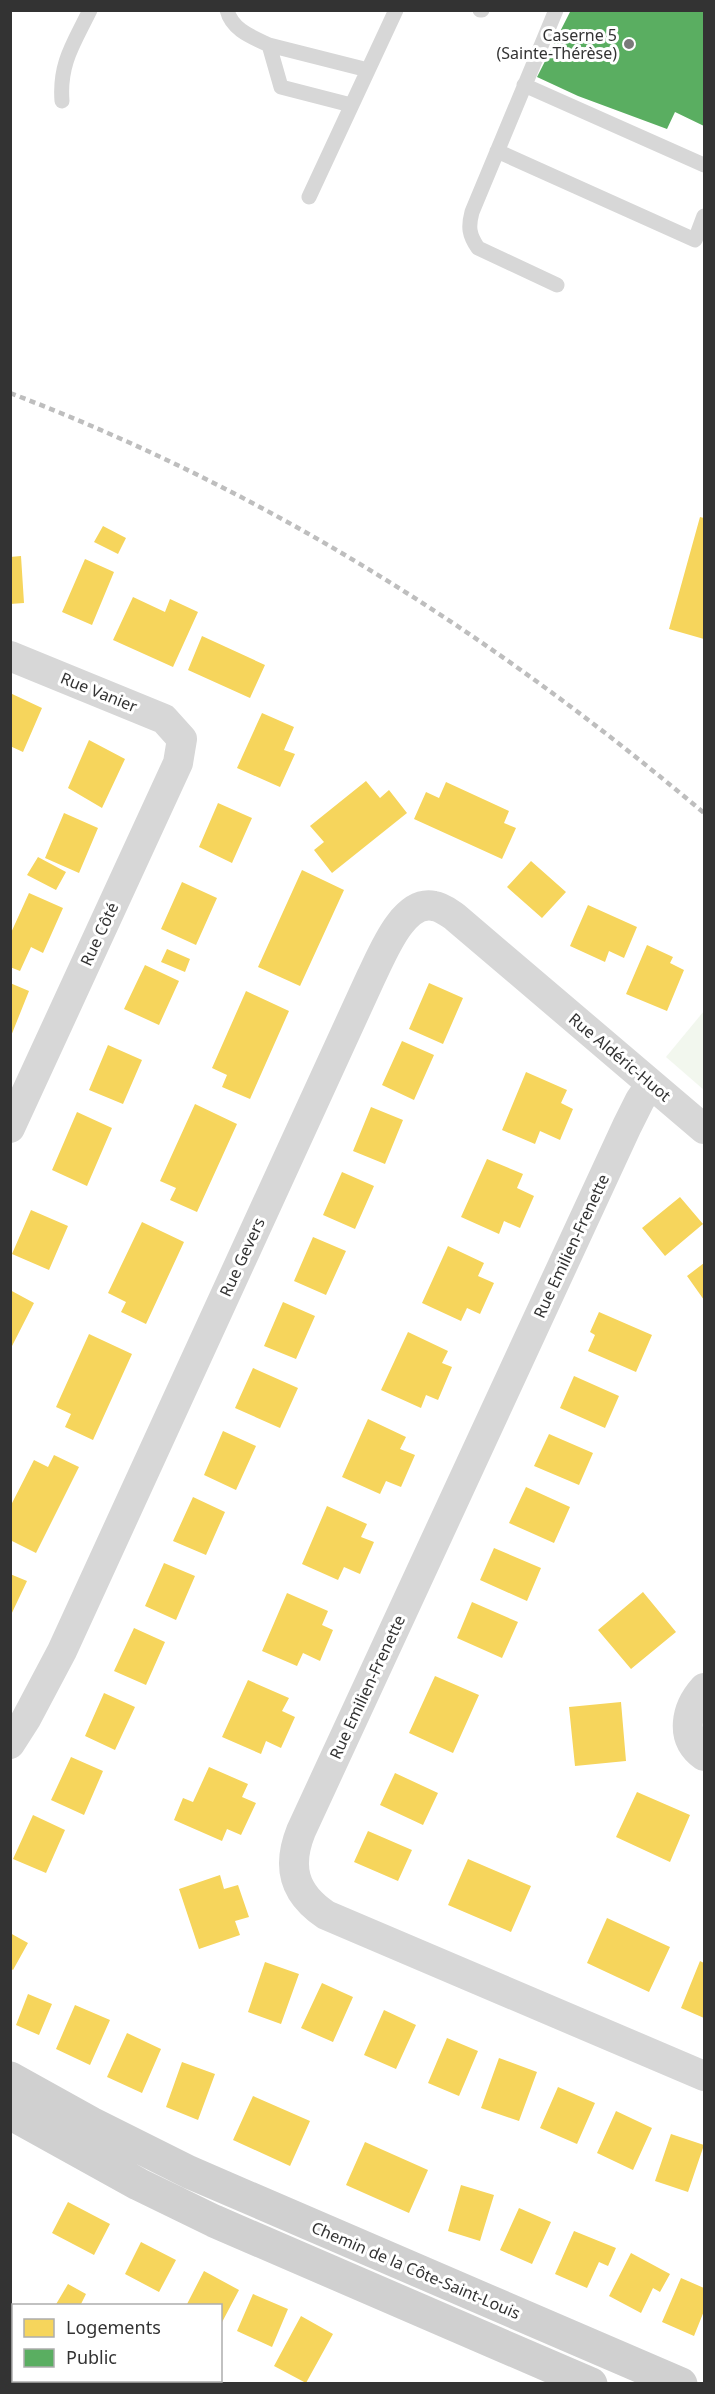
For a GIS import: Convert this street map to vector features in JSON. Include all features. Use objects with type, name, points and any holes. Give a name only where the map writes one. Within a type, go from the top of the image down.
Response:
[{"type":"street","name":"Rue Vanier","points":[[10,656],[164,719],[182,739]]},
{"type":"street","name":"Rue Côté","points":[[10,1128],[178,763],[182,739]]},
{"type":"street","name":"Rue Gevers","points":[[10,1744],[36,1702],[62,1651],[366,988],[405,916],[415,909],[434,906],[466,925],[535,987]]},
{"type":"street","name":"Rue Aldéric-Huot","points":[[535,987],[705,1129]]},
{"type":"street","name":"Rue Emilien-Frenette","points":[[651,1084],[622,1137],[311,1809],[297,1841],[294,1863],[298,1884],[305,1897],[326,1915],[705,2076]]},
{"type":"street","points":[[705,1688],[691,1708],[687,1728],[693,1745],[705,1756]]},
{"type":"street","name":"Chemin de la Côte-Saint-Louis","points":[[10,2078],[153,2155],[681,2384]]},
{"type":"street","points":[[10,2113],[138,2184],[214,2221],[591,2384]]},
{"type":"street","points":[[138,2184],[153,2155]]},
{"type":"lane","points":[[62,101],[62,73],[66,60],[90,10]]},
{"type":"lane","points":[[227,10],[232,23],[239,30],[269,45],[368,70]]},
{"type":"lane","points":[[309,197],[396,10]]},
{"type":"lane","points":[[556,10],[496,151],[468,226],[471,237],[478,248],[557,285]]},
{"type":"lane","points":[[269,45],[281,87],[351,105]]},
{"type":"lane","points":[[524,85],[705,165]]},
{"type":"lane","points":[[496,151],[694,240],[705,216]]},
{"type":"shaded area","points":[[704,1011],[704,1090],[666,1057]]},
{"type":"building: Logements","points":[[700,517],[704,518],[704,639],[669,629]]},
{"type":"building: Logements","points":[[103,526],[126,538],[118,554],[94,542]]},
{"type":"building: Logements","points":[[21,556],[24,603],[10,604],[10,557]]},
{"type":"building: Logements","points":[[85,559],[114,572],[92,625],[62,612]]},
{"type":"building: Logements","points":[[133,597],[165,612],[170,599],[198,612],[173,667],[113,640]]},
{"type":"building: Logements","points":[[202,636],[265,665],[250,698],[188,670]]},
{"type":"building: Logements","points":[[10,693],[42,708],[23,752],[10,746]]},
{"type":"building: Logements","points":[[262,713],[294,727],[284,750],[295,754],[280,787],[237,768]]},
{"type":"building: Logements","points":[[89,740],[125,759],[102,808],[68,788]]},
{"type":"building: Logements","points":[[366,781],[380,798],[389,790],[407,813],[332,873],[314,850],[324,842],[310,826]]},
{"type":"building: Logements","points":[[446,782],[509,811],[504,823],[516,828],[502,859],[414,819],[426,792],[439,798]]},
{"type":"building: Logements","points":[[218,803],[252,818],[232,863],[199,847]]},
{"type":"building: Logements","points":[[64,813],[98,828],[79,873],[45,858]]},
{"type":"building: Logements","points":[[38,857],[66,872],[56,890],[27,875]]},
{"type":"building: Logements","points":[[531,861],[566,892],[542,918],[507,887]]},
{"type":"building: Logements","points":[[302,870],[344,890],[300,986],[258,967]]},
{"type":"building: Logements","points":[[182,882],[217,898],[196,945],[161,929]]},
{"type":"building: Logements","points":[[29,893],[63,908],[43,953],[31,947],[20,971],[10,967],[10,935]]},
{"type":"building: Logements","points":[[588,905],[637,927],[624,958],[609,951],[605,962],[570,946]]},
{"type":"building: Logements","points":[[647,945],[673,957],[670,963],[684,970],[667,1011],[626,994]]},
{"type":"building: Logements","points":[[167,949],[190,959],[185,972],[161,962]]},
{"type":"building: Logements","points":[[145,965],[179,981],[159,1025],[124,1009]]},
{"type":"building: Logements","points":[[10,983],[29,991],[11,1036],[10,1036]]},
{"type":"building: Logements","points":[[429,983],[463,998],[443,1044],[409,1029]]},
{"type":"building: Logements","points":[[246,991],[289,1011],[250,1099],[222,1087],[227,1075],[212,1068]]},
{"type":"building: Logements","points":[[402,1041],[434,1055],[414,1100],[382,1085]]},
{"type":"building: Logements","points":[[108,1045],[142,1060],[123,1104],[89,1090]]},
{"type":"building: Logements","points":[[526,1072],[567,1090],[561,1103],[573,1109],[560,1140],[540,1131],[535,1144],[502,1130]]},
{"type":"building: Logements","points":[[195,1104],[237,1124],[197,1212],[170,1200],[176,1188],[160,1181]]},
{"type":"building: Logements","points":[[371,1107],[403,1120],[385,1164],[353,1151]]},
{"type":"building: Logements","points":[[77,1112],[112,1128],[87,1186],[52,1170]]},
{"type":"building: Logements","points":[[487,1159],[523,1174],[517,1188],[534,1196],[520,1228],[504,1221],[499,1234],[461,1217]]},
{"type":"building: Logements","points":[[342,1172],[374,1186],[355,1229],[323,1215]]},
{"type":"building: Logements","points":[[680,1197],[703,1224],[665,1256],[642,1228]]},
{"type":"building: Logements","points":[[31,1210],[68,1226],[49,1270],[12,1254]]},
{"type":"building: Logements","points":[[142,1222],[184,1242],[146,1324],[121,1312],[126,1302],[108,1293]]},
{"type":"building: Logements","points":[[313,1237],[346,1251],[326,1295],[294,1281]]},
{"type":"building: Logements","points":[[448,1246],[484,1263],[478,1276],[494,1283],[480,1314],[467,1308],[461,1321],[422,1303]]},
{"type":"building: Logements","points":[[704,1263],[704,1300],[687,1276]]},
{"type":"building: Logements","points":[[10,1290],[34,1303],[12,1346],[10,1345]]},
{"type":"building: Logements","points":[[283,1302],[315,1316],[296,1359],[264,1346]]},
{"type":"building: Logements","points":[[599,1312],[652,1335],[636,1372],[588,1351],[595,1335],[590,1332]]},
{"type":"building: Logements","points":[[408,1332],[448,1351],[442,1363],[452,1367],[438,1400],[426,1395],[421,1408],[381,1390]]},
{"type":"building: Logements","points":[[89,1334],[132,1354],[93,1440],[65,1427],[71,1414],[56,1407]]},
{"type":"building: Logements","points":[[253,1368],[298,1388],[280,1428],[235,1408]]},
{"type":"building: Logements","points":[[574,1376],[619,1396],[605,1428],[560,1408]]},
{"type":"building: Logements","points":[[368,1419],[406,1437],[400,1449],[415,1455],[401,1487],[386,1481],[380,1494],[342,1477]]},
{"type":"building: Logements","points":[[223,1431],[256,1446],[236,1490],[204,1475]]},
{"type":"building: Logements","points":[[549,1434],[593,1453],[579,1485],[534,1466]]},
{"type":"building: Logements","points":[[54,1455],[79,1467],[36,1553],[10,1540],[10,1507],[34,1460],[48,1467]]},
{"type":"building: Logements","points":[[526,1487],[570,1507],[554,1543],[509,1523]]},
{"type":"building: Logements","points":[[193,1497],[225,1512],[206,1555],[173,1541]]},
{"type":"building: Logements","points":[[327,1506],[367,1524],[361,1537],[374,1542],[360,1574],[344,1567],[338,1580],[302,1564]]},
{"type":"building: Logements","points":[[494,1548],[541,1568],[527,1601],[480,1580]]},
{"type":"building: Logements","points":[[164,1563],[195,1576],[176,1620],[145,1606]]},
{"type":"building: Logements","points":[[10,1574],[27,1581],[10,1617]]},
{"type":"building: Logements","points":[[643,1592],[676,1632],[631,1669],[598,1630]]},
{"type":"building: Logements","points":[[287,1593],[328,1611],[322,1625],[333,1630],[320,1661],[303,1653],[297,1666],[262,1651]]},
{"type":"building: Logements","points":[[472,1602],[518,1622],[502,1658],[457,1638]]},
{"type":"building: Logements","points":[[134,1628],[165,1642],[146,1685],[114,1671]]},
{"type":"building: Logements","points":[[435,1676],[479,1695],[453,1753],[409,1733]]},
{"type":"building: Logements","points":[[248,1680],[289,1698],[282,1711],[295,1717],[281,1748],[266,1741],[261,1754],[222,1737]]},
{"type":"building: Logements","points":[[104,1693],[135,1707],[115,1750],[85,1736]]},
{"type":"building: Logements","points":[[621,1702],[626,1761],[575,1766],[569,1707]]},
{"type":"building: Logements","points":[[71,1757],[103,1771],[84,1815],[51,1800]]},
{"type":"building: Logements","points":[[209,1767],[248,1784],[242,1797],[256,1803],[241,1835],[227,1829],[222,1841],[174,1820],[183,1798],[193,1802]]},
{"type":"building: Logements","points":[[395,1773],[438,1793],[423,1825],[380,1805]]},
{"type":"building: Logements","points":[[637,1792],[690,1815],[670,1862],[616,1837]]},
{"type":"building: Logements","points":[[33,1815],[65,1830],[46,1873],[13,1859]]},
{"type":"building: Logements","points":[[368,1831],[412,1850],[398,1881],[354,1862]]},
{"type":"building: Logements","points":[[468,1859],[531,1886],[511,1932],[448,1905]]},
{"type":"building: Logements","points":[[220,1875],[224,1889],[238,1885],[249,1917],[235,1921],[240,1935],[199,1949],[179,1889]]},
{"type":"building: Logements","points":[[607,1918],[670,1947],[649,1992],[587,1963]]},
{"type":"building: Logements","points":[[10,1933],[28,1943],[13,1970],[10,1968]]},
{"type":"building: Logements","points":[[700,1961],[704,1963],[704,2018],[681,2008]]},
{"type":"building: Logements","points":[[265,1962],[299,1974],[281,2024],[248,2012]]},
{"type":"building: Logements","points":[[322,1983],[353,1997],[333,2042],[301,2028]]},
{"type":"building: Logements","points":[[28,1994],[52,2004],[39,2035],[16,2025]]},
{"type":"building: Logements","points":[[75,2005],[110,2020],[90,2065],[56,2049]]},
{"type":"building: Logements","points":[[384,2010],[416,2025],[396,2069],[364,2055]]},
{"type":"building: Logements","points":[[127,2033],[161,2049],[142,2093],[107,2077]]},
{"type":"building: Logements","points":[[447,2038],[478,2051],[459,2096],[428,2083]]},
{"type":"building: Logements","points":[[499,2058],[537,2072],[519,2121],[481,2108]]},
{"type":"building: Logements","points":[[182,2062],[215,2074],[198,2120],[166,2107]]},
{"type":"building: Logements","points":[[558,2087],[595,2103],[577,2144],[540,2128]]},
{"type":"building: Logements","points":[[253,2096],[310,2121],[290,2166],[233,2140]]},
{"type":"building: Logements","points":[[616,2111],[652,2128],[633,2170],[597,2153]]},
{"type":"building: Logements","points":[[671,2134],[704,2145],[688,2192],[655,2181]]},
{"type":"building: Logements","points":[[365,2142],[428,2170],[409,2213],[346,2185]]},
{"type":"building: Logements","points":[[461,2185],[494,2195],[480,2241],[448,2231]]},
{"type":"building: Logements","points":[[68,2202],[110,2224],[94,2255],[52,2233]]},
{"type":"building: Logements","points":[[519,2208],[551,2222],[532,2264],[500,2250]]},
{"type":"building: Logements","points":[[574,2231],[616,2248],[608,2266],[599,2262],[587,2288],[555,2274]]},
{"type":"building: Logements","points":[[141,2242],[176,2260],[159,2292],[125,2274]]},
{"type":"building: Logements","points":[[631,2253],[670,2274],[660,2292],[653,2288],[641,2313],[609,2296]]},
{"type":"building: Logements","points":[[204,2271],[239,2290],[222,2322],[222,2304],[187,2304]]},
{"type":"building: Logements","points":[[681,2278],[704,2288],[704,2311],[694,2336],[662,2322]]},
{"type":"building: Logements","points":[[68,2284],[86,2294],[81,2304],[56,2304]]},
{"type":"building: Logements","points":[[253,2294],[288,2309],[272,2347],[237,2331]]},
{"type":"building: Logements","points":[[301,2316],[333,2334],[306,2383],[274,2366]]},
{"type":"building: Public","name":"Caserne 5 (Sainte-Thérèse)","points":[[571,10],[704,10],[704,126],[675,112],[667,129],[578,96],[537,77]]},
{"type":"railway","points":[[10,393],[106,432],[198,475],[288,522],[375,573],[460,628],[543,686],[704,813]]},
{"type":"place","name":"Caserne 5 (Sainte-Thérèse)","points":[[629,44]]}]
